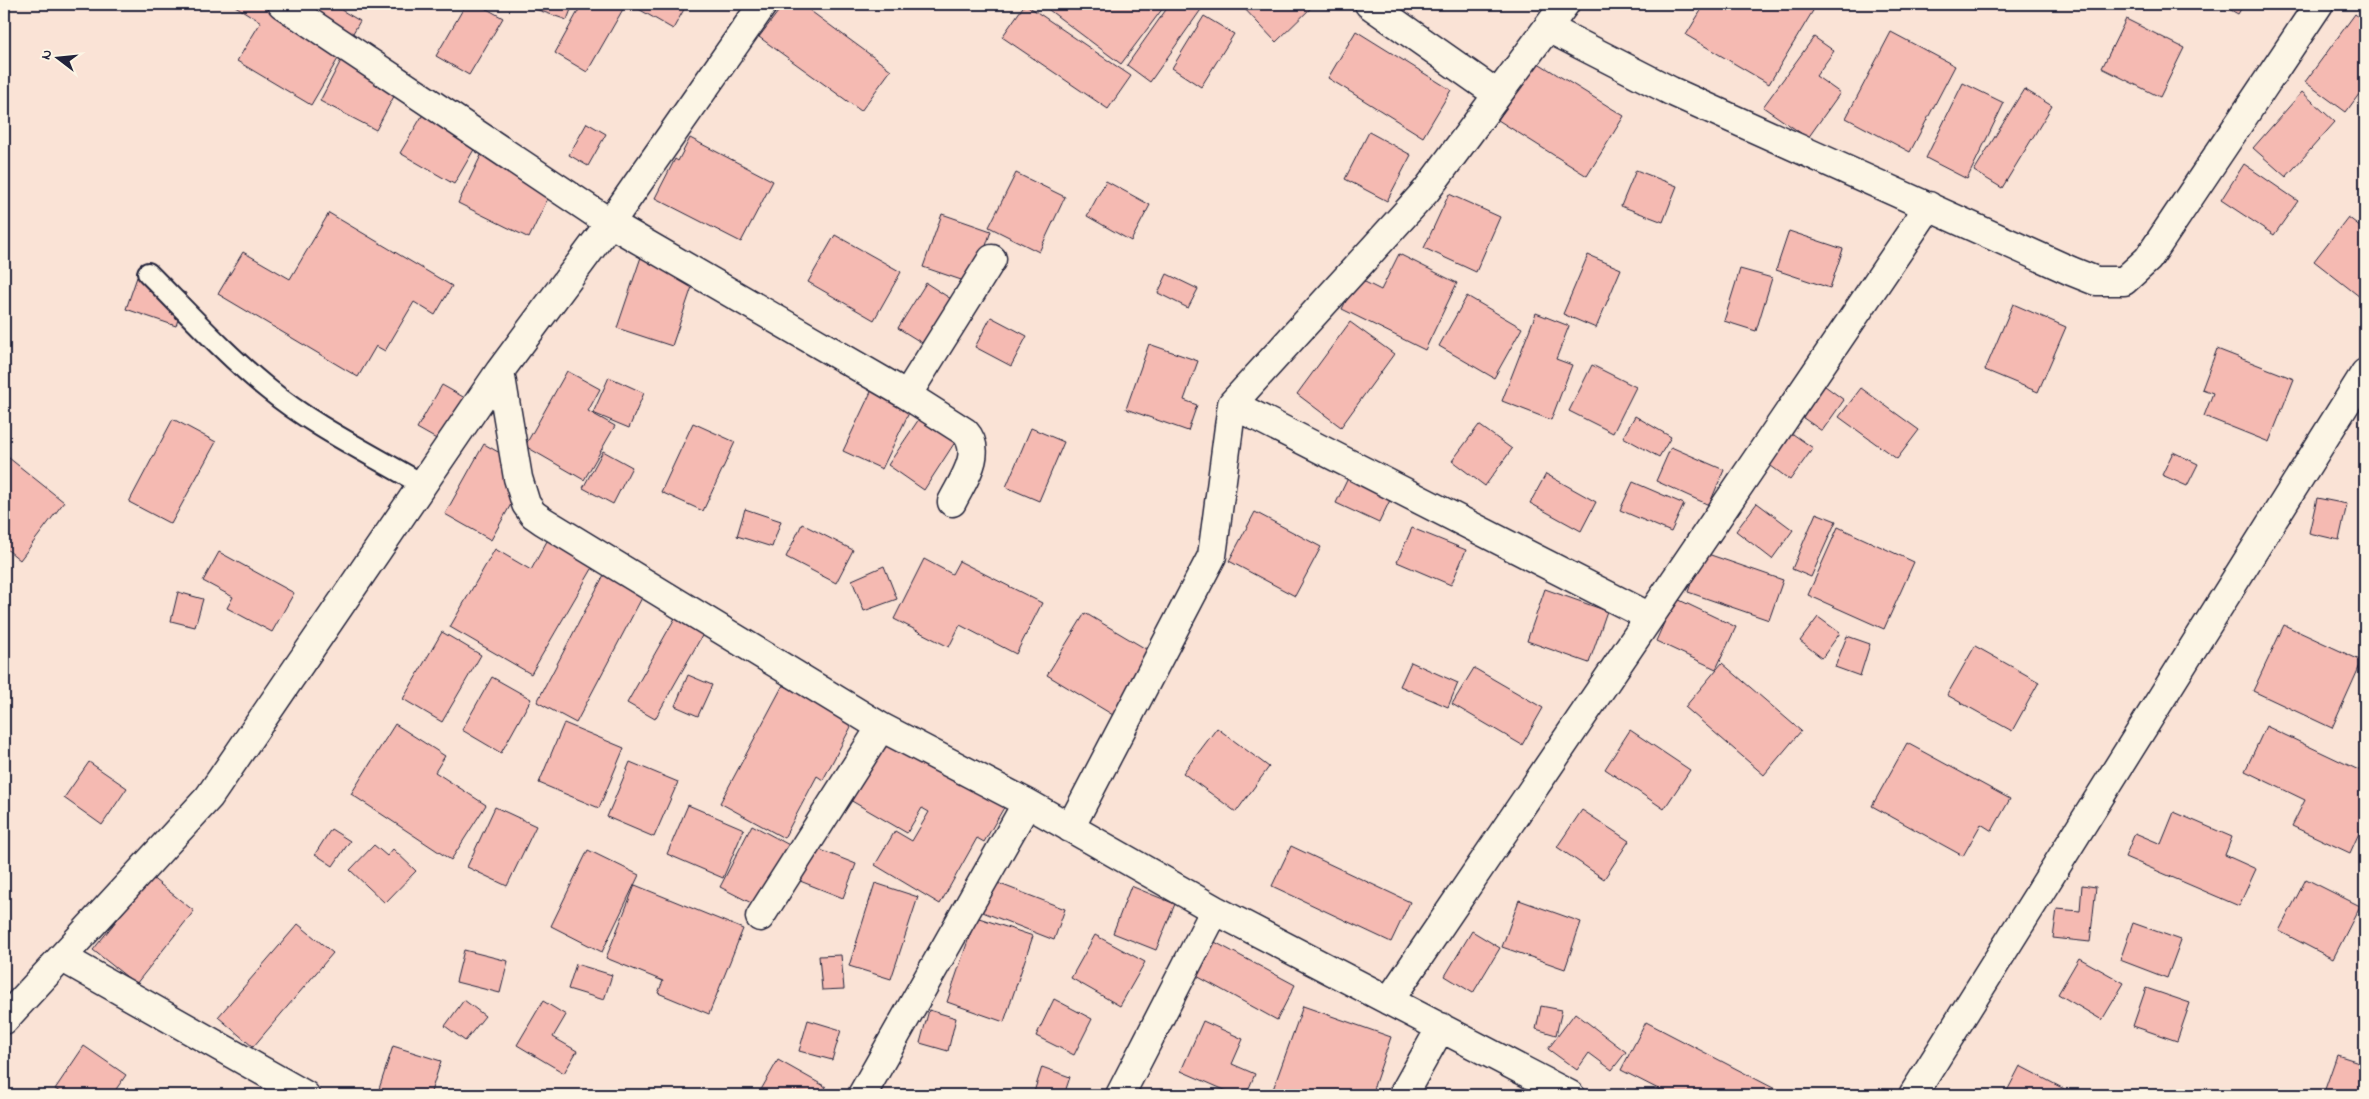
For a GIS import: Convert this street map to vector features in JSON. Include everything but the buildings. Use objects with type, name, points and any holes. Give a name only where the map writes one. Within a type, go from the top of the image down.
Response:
[{"type":"street","points":[[282,4],[610,223],[907,395],[965,432],[972,440],[974,452],[970,466],[952,502]]},
{"type":"street","points":[[4,1020],[209,797],[500,371],[610,223],[763,4]]},
{"type":"street","points":[[1370,4],[1497,94]]},
{"type":"street","points":[[1070,828],[1212,556],[1232,404],[1426,191],[1565,4]]},
{"type":"street","points":[[1548,28],[1671,90],[2096,281],[2124,281],[2148,259],[2318,4]]},
{"type":"street","points":[[1389,1001],[1929,206]]},
{"type":"street","points":[[907,395],[992,260]]},
{"type":"street","points":[[500,371],[518,478],[526,504],[533,514],[882,727],[1027,803],[1215,910],[1570,1095]]},
{"type":"street","points":[[1913,1095],[2365,373]]},
{"type":"street","points":[[1232,404],[1650,617]]},
{"type":"street","points":[[760,918],[882,727]]},
{"type":"street","points":[[862,1095],[1027,803]]},
{"type":"street","points":[[1120,1095],[1215,910]]},
{"type":"street","points":[[63,958],[305,1095]]},
{"type":"street","points":[[1404,1095],[1441,1027]]},
{"type":"lane","points":[[148,273],[239,364],[268,390],[305,416],[422,485]]}]
